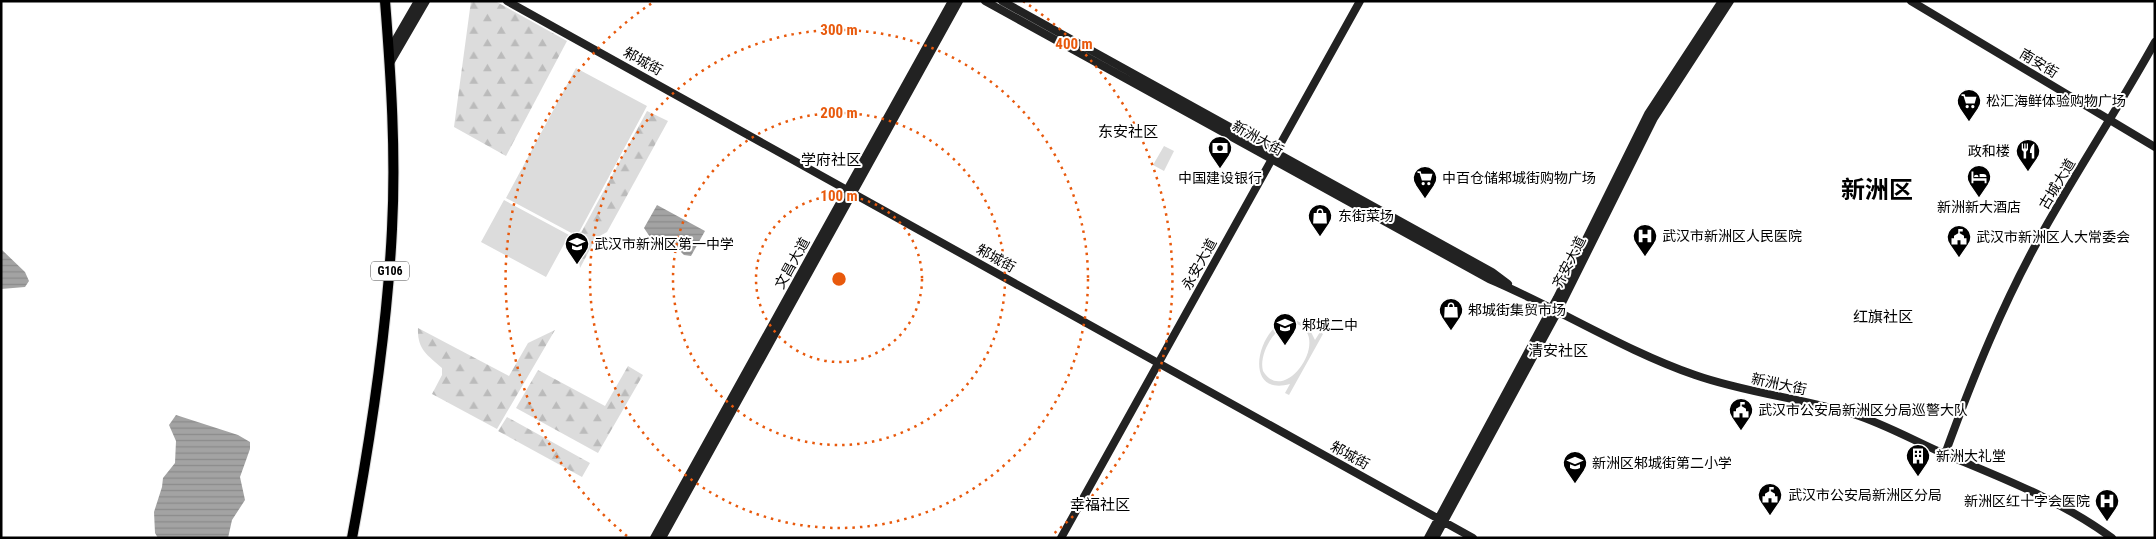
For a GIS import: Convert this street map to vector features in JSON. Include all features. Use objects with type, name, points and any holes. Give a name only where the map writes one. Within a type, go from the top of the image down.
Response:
[{"type":"highway","name":"G106","points":[[352,538],[376,397],[386,316],[393,199],[390,63],[386,1]]},
{"type":"main road","points":[[389,51],[418,1]]},
{"type":"main road","points":[[390,63],[426,1]]},
{"type":"main road","name":"邾城街","points":[[507,1],[1473,538]]},
{"type":"main road","name":"文昌大道","points":[[662,538],[952,1]]},
{"type":"main road","name":"文昌大道","points":[[654,538],[959,1]]},
{"type":"main road","name":"新洲大街","points":[[985,1],[1492,272],[1520,292],[1642,353],[1728,386],[1852,414],[2056,502],[2112,538]]},
{"type":"main road","name":"新洲大街","points":[[1002,1],[1274,156]]},
{"type":"main road","name":"永安大道","points":[[1060,538],[1360,1]]},
{"type":"main road","name":"齐安大道","points":[[1555,310],[1648,114],[1722,1]]},
{"type":"main road","name":"齐安大道","points":[[1428,538],[1441,520],[1555,310],[1654,118],[1730,1]]},
{"type":"main road","name":"南安街","points":[[1911,1],[2155,147]]},
{"type":"main road","name":"古城大道","points":[[1945,454],[1978,367],[2044,229],[2155,42]]},
{"type":"main road","name":"齐安大道","points":[[1435,538],[1441,520]]},
{"type":"green space","points":[[471,1],[495,1],[567,41],[506,156],[454,127]]},
{"type":"green space","points":[[576,68],[647,106],[577,236],[506,198]]},
{"type":"green space","points":[[647,111],[668,121],[607,232],[596,238],[580,268],[576,242]]},
{"type":"green space","points":[[1164,146],[1174,151],[1164,171],[1153,165]]},
{"type":"green space","points":[[504,200],[569,235],[546,277],[481,242]]},
{"type":"green space","points":[[1293,319],[1308,326],[1315,340],[1320,332],[1323,334],[1289,395],[1285,393],[1290,384],[1274,385],[1264,380],[1260,370],[1263,344],[1271,332],[1281,323]],"holes":[[[1290,324],[1297,324],[1306,332],[1309,342],[1307,355],[1301,366],[1292,376],[1282,381],[1272,380],[1263,371],[1262,364],[1266,347],[1276,333]]]},
{"type":"green space","points":[[418,328],[509,376],[528,343],[555,330],[497,429],[432,394],[442,375],[442,368],[421,346]]},
{"type":"green space","points":[[628,366],[643,375],[598,453],[516,408],[538,370],[605,406]]},
{"type":"green space","points":[[507,417],[590,463],[582,477],[498,431]]},
{"type":"shaded area","points":[[657,205],[705,231],[691,256],[684,255],[677,248],[666,245],[659,237],[650,237],[644,228]]},
{"type":"shaded area","points":[[1,249],[25,272],[29,281],[25,287],[1,289]]},
{"type":"shaded area","points":[[176,415],[238,435],[250,442],[250,449],[240,477],[245,500],[232,520],[228,538],[158,538],[155,533],[154,512],[163,478],[175,463],[176,441],[169,425]]},
{"type":"place","name":"松汇海鲜体验购物广场","points":[[1969,122]]},
{"type":"place","name":"中国建设银行","points":[[1220,169]]},
{"type":"place","name":"政和楼","points":[[2028,172]]},
{"type":"place","name":"新洲新大酒店","points":[[1979,198]]},
{"type":"place","name":"中百仓储邾城街购物广场","points":[[1425,199]]},
{"type":"place","name":"东街菜场","points":[[1320,237]]},
{"type":"place","name":"武汉市新洲区人民医院","points":[[1645,257]]},
{"type":"place","name":"武汉市新洲区人大常委会","points":[[1959,258]]},
{"type":"place","name":"武汉市新洲区第一中学","points":[[577,265]]},
{"type":"place","name":"邾城街集贸市场","points":[[1451,331]]},
{"type":"place","name":"邾城二中","points":[[1285,346]]},
{"type":"place","name":"武汉市公安局新洲区分局巡警大队","points":[[1741,431]]},
{"type":"place","name":"新洲大礼堂","points":[[1918,477]]},
{"type":"place","name":"新洲区邾城街第二小学","points":[[1575,484]]},
{"type":"place","name":"武汉市公安局新洲区分局","points":[[1770,516]]},
{"type":"place","name":"新洲区红十字会医院","points":[[2107,522]]},
{"type":"district","name":"东安社区","points":[[1128,132]]},
{"type":"district","name":"学府社区","points":[[831,160]]},
{"type":"district","name":"新洲区","points":[[1877,190]]},
{"type":"district","name":"红旗社区","points":[[1883,317]]},
{"type":"district","name":"清安社区","points":[[1558,351]]},
{"type":"district","name":"幸福社区","points":[[1100,505]]}]
